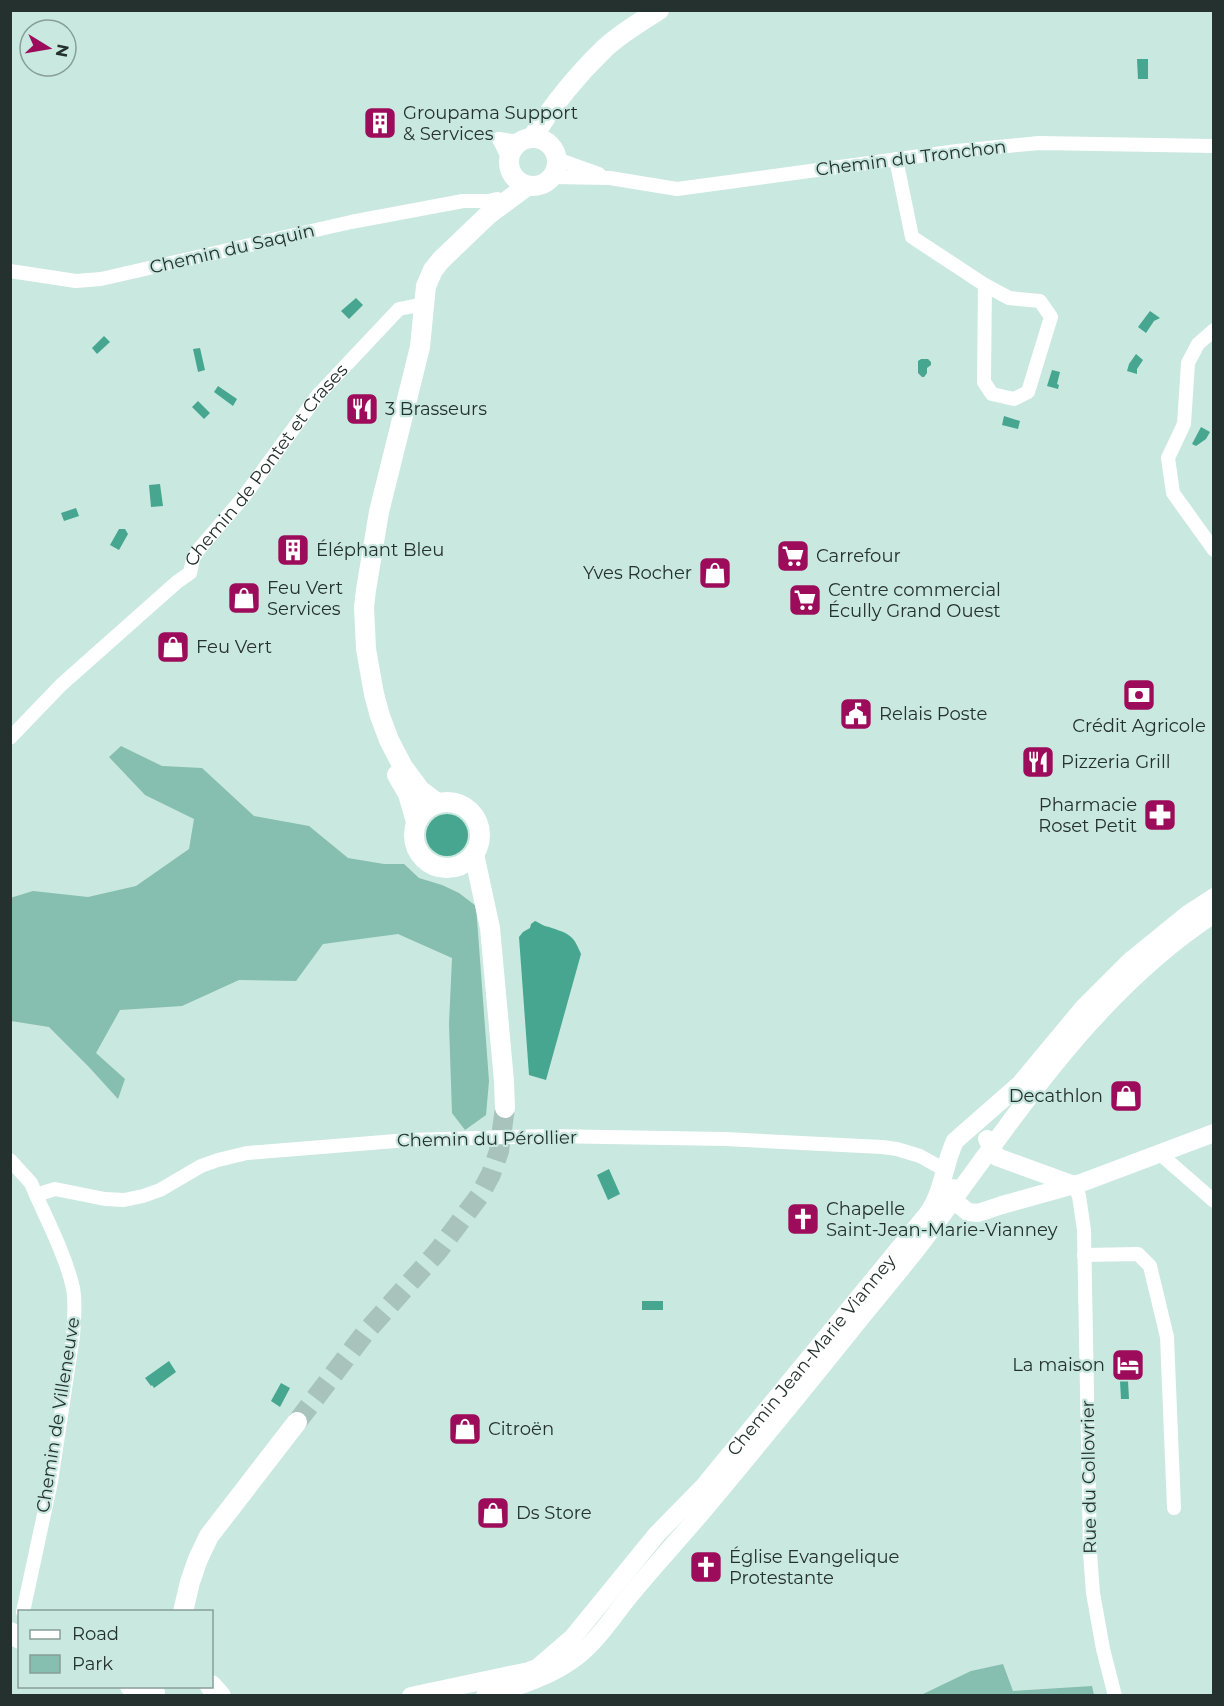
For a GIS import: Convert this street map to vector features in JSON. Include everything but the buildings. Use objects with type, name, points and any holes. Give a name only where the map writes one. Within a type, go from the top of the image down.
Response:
[{"type":"main road","points":[[489,212],[518,153],[567,89],[606,48],[658,10]]},
{"type":"main road","points":[[437,803],[420,790],[403,766],[389,740],[374,694],[366,649],[364,607],[379,512],[420,347],[426,286],[441,260],[489,212],[527,186],[541,185],[554,162],[556,126],[567,89]]},
{"type":"main road","points":[[518,153],[540,139],[547,143],[554,162]]},
{"type":"main road","points":[[518,153],[515,179],[527,186]]},
{"type":"main road","points":[[379,512],[369,533],[358,577],[355,604],[354,647],[368,712],[384,754],[408,794],[416,822],[414,838],[420,854],[435,866],[444,868],[461,865],[474,854],[480,832],[474,816],[458,804],[437,803],[421,814],[416,822]]},
{"type":"main road","points":[[474,854],[490,928],[505,1108]]},
{"type":"main road","points":[[453,867],[483,898]]},
{"type":"main road","points":[[183,1610],[198,1559],[209,1536],[297,1422]]},
{"type":"main road","points":[[195,1610],[202,1582],[217,1547],[253,1480]]},
{"type":"main road","points":[[139,1688],[155,1692]]},
{"type":"street","name":"Chemin du Tronchon","points":[[554,162],[610,178],[677,189],[957,151],[1038,143],[1214,146]]},
{"type":"street","points":[[896,159],[912,237],[1009,298],[1040,301],[1051,317],[1028,392],[1014,399],[992,394],[984,382],[985,285]]},
{"type":"street","name":"Chemin du Saquin","points":[[10,271],[76,281],[101,279],[351,222],[463,201],[488,201],[489,212]]},
{"type":"street","points":[[453,204],[467,210],[489,212]]},
{"type":"street","name":"Chemin de Pontet et Crases","points":[[10,738],[61,685],[190,573],[193,559],[199,549],[242,499],[318,395],[399,309],[424,303]]},
{"type":"street","points":[[1213,550],[1173,493],[1168,458],[1184,424],[1188,363],[1198,344],[1214,330]]},
{"type":"street","name":"Chemin Jean-Marie Vianney","points":[[411,1695],[518,1674],[537,1668],[573,1637],[657,1534],[704,1486],[929,1212],[938,1195],[955,1141],[1020,1084],[1084,1007],[1129,962],[1212,907]]},
{"type":"street","name":"Chemin Jean-Marie Vianney","points":[[485,1695],[549,1675],[579,1656],[591,1644],[909,1259],[991,1146],[1081,1032],[1120,990],[1192,920]]},
{"type":"street","points":[[978,1121],[998,1157],[1074,1185]]},
{"type":"street","points":[[945,1170],[953,1190],[953,1200],[968,1212],[978,1213],[1074,1185],[1214,1133]]},
{"type":"street","name":"Chemin du Pérollier","points":[[36,1195],[55,1189],[105,1199],[124,1200],[160,1190],[201,1166],[247,1153],[408,1140],[547,1136],[725,1139],[882,1147],[920,1156],[945,1170]]},
{"type":"street","points":[[1159,1153],[1214,1201]]},
{"type":"street","name":"Chemin de Villeneuve","points":[[10,1160],[31,1183],[68,1271],[75,1312],[74,1336],[51,1482],[23,1610]]},
{"type":"street","name":"Rue du Collovrier","points":[[1074,1185],[1079,1196],[1084,1230],[1090,1553],[1093,1593],[1103,1649],[1115,1695]]},
{"type":"street","points":[[1084,1255],[1138,1254],[1150,1266],[1167,1337],[1174,1508]]},
{"type":"street","points":[[632,1593],[630,1583],[638,1569],[635,1562]]},
{"type":"green space","points":[[121,746],[162,766],[202,768],[254,816],[309,826],[348,858],[384,864],[404,864],[419,878],[459,893],[476,906],[489,1081],[486,1115],[465,1130],[452,1113],[449,1024],[452,958],[398,934],[323,944],[296,981],[239,980],[182,1006],[120,1010],[96,1053],[125,1079],[118,1099],[49,1027],[11,1021],[10,898],[33,891],[88,897],[136,886],[189,849],[194,819],[145,795],[109,757]]},
{"type":"green space","points":[[1003,1664],[1013,1691],[1092,1686],[1094,1695],[921,1695],[971,1671]]},
{"type":"shaded area","points":[[1137,59],[1148,59],[1148,79],[1138,79]]},
{"type":"shaded area","points":[[356,298],[363,305],[349,319],[341,311]]},
{"type":"shaded area","points":[[1150,311],[1160,318],[1154,321],[1146,333],[1138,327]]},
{"type":"shaded area","points":[[104,336],[110,342],[97,354],[92,348]]},
{"type":"shaded area","points":[[200,348],[205,370],[198,372],[193,349]]},
{"type":"shaded area","points":[[1136,354],[1143,360],[1137,369],[1137,374],[1127,371]]},
{"type":"shaded area","points":[[928,359],[931,362],[924,377],[918,373],[918,361]]},
{"type":"shaded area","points":[[1052,370],[1060,372],[1058,389],[1047,386]]},
{"type":"shaded area","points":[[218,386],[237,399],[233,406],[214,392]]},
{"type":"shaded area","points":[[198,401],[210,413],[204,419],[192,407]]},
{"type":"shaded area","points":[[1004,416],[1020,421],[1018,429],[1002,425]]},
{"type":"shaded area","points":[[1201,427],[1210,432],[1206,439],[1196,446],[1192,444]]},
{"type":"shaded area","points":[[160,484],[163,506],[151,507],[149,485]]},
{"type":"shaded area","points":[[76,508],[79,516],[64,521],[61,513]]},
{"type":"shaded area","points":[[119,529],[125,529],[128,534],[119,550],[110,545]]},
{"type":"shaded area","points":[[447,814],[455,815],[462,820],[467,827],[467,843],[462,850],[455,855],[447,856],[439,855],[432,850],[427,843],[426,835],[427,827],[432,820],[439,815]]},
{"type":"shaded area","points":[[535,921],[570,936],[581,954],[546,1080],[529,1075],[519,937]]},
{"type":"shaded area","points":[[609,1169],[620,1194],[608,1200],[597,1175]]},
{"type":"shaded area","points":[[642,1301],[663,1301],[663,1310],[642,1310]]},
{"type":"shaded area","points":[[169,1361],[176,1372],[154,1388],[145,1378]]},
{"type":"shaded area","points":[[1120,1381],[1128,1381],[1129,1399],[1121,1399]]},
{"type":"shaded area","points":[[281,1383],[290,1388],[280,1407],[271,1401]]},
{"type":"tunnel","points":[[297,1422],[365,1333],[438,1251],[480,1195],[499,1151],[505,1108]]},
{"type":"place","name":"Groupama Support & Services","points":[[380,123]]},
{"type":"place","name":"3 Brasseurs","points":[[362,409]]},
{"type":"place","name":"Éléphant Bleu","points":[[293,550]]},
{"type":"place","name":"Carrefour","points":[[793,556]]},
{"type":"place","name":"Yves Rocher","points":[[715,573]]},
{"type":"place","name":"Feu Vert Services","points":[[244,598]]},
{"type":"place","name":"Centre commercial Écully Grand Ouest","points":[[805,600]]},
{"type":"place","name":"Feu Vert","points":[[173,647]]},
{"type":"place","name":"Crédit Agricole","points":[[1139,695]]},
{"type":"place","name":"Relais Poste","points":[[856,714]]},
{"type":"place","name":"Pizzeria Grill","points":[[1038,762]]},
{"type":"place","name":"Pharmacie Roset Petit","points":[[1160,815]]},
{"type":"place","name":"Decathlon","points":[[1126,1096]]},
{"type":"place","name":"Chapelle Saint-Jean-Marie-Vianney","points":[[803,1219]]},
{"type":"place","name":"La maison","points":[[1128,1365]]},
{"type":"place","name":"Citroën","points":[[465,1429]]},
{"type":"place","name":"Ds Store","points":[[493,1513]]},
{"type":"place","name":"Église Evangelique Protestante","points":[[706,1567]]}]
